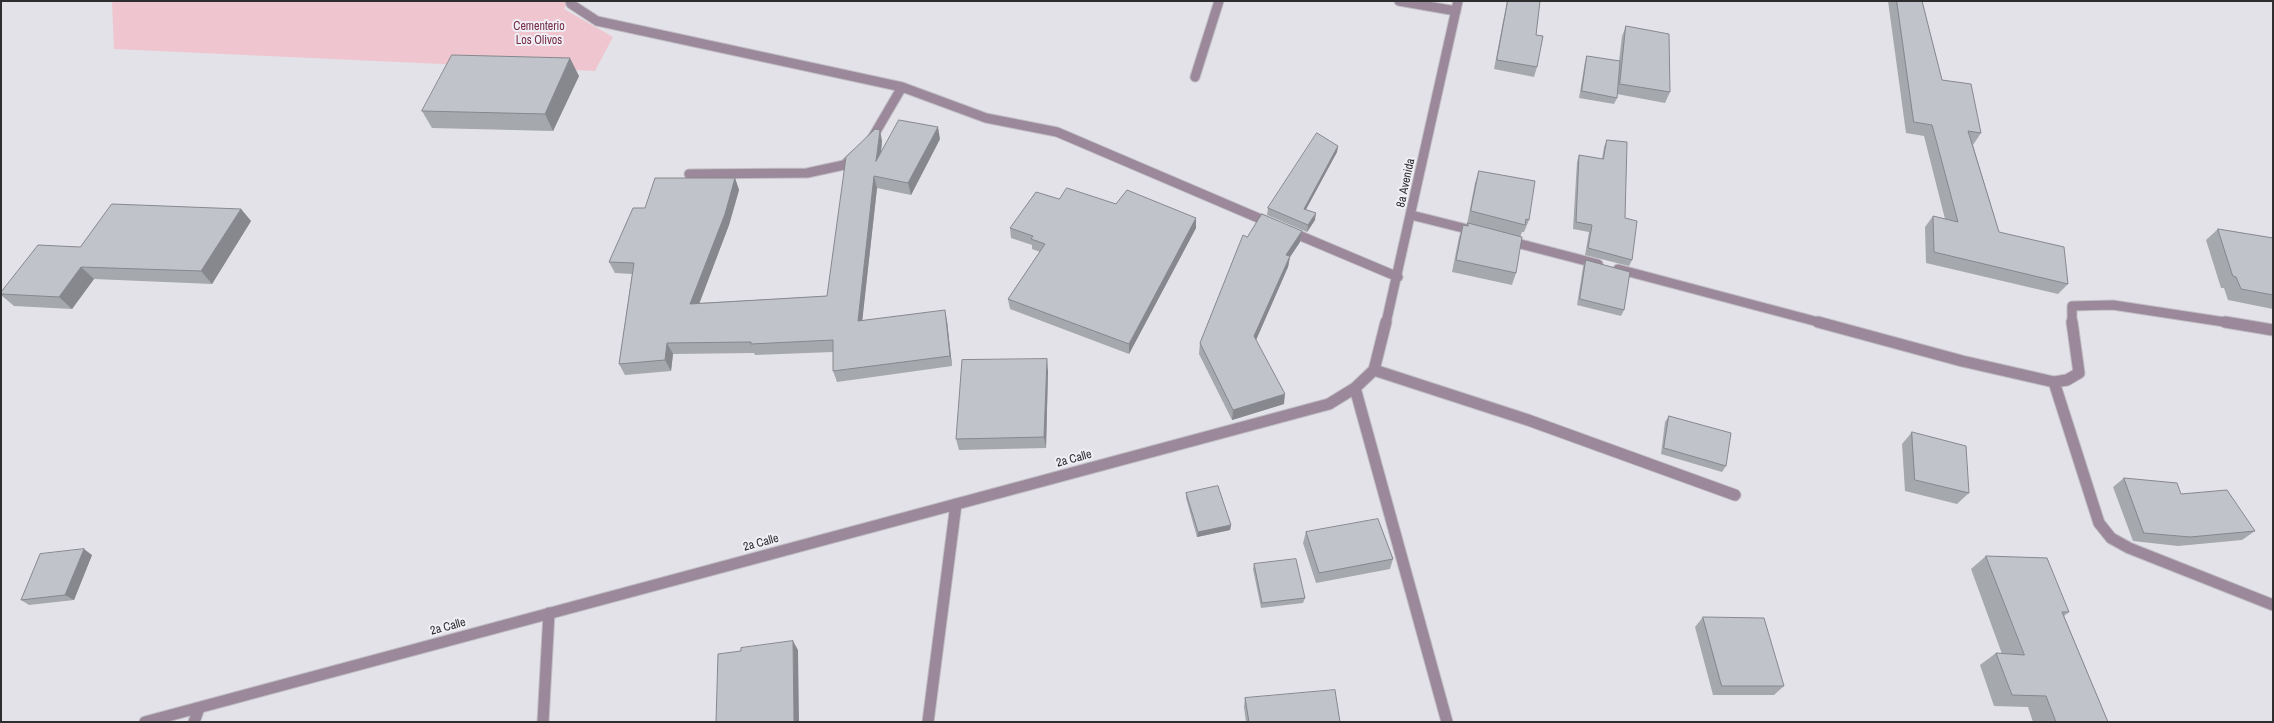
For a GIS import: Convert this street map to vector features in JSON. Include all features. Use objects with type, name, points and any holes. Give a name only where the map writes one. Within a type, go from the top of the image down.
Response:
[{"type":"street","points":[[570,1],[571,4],[597,21],[902,87],[986,118],[1057,132],[1398,277]]},
{"type":"street","points":[[1195,77],[1219,1]]},
{"type":"street","points":[[1399,1],[1456,11]]},
{"type":"street","name":"8a Avenida","points":[[1374,370],[1398,277],[1458,1]]},
{"type":"street","points":[[689,174],[807,173],[844,165],[872,139],[902,87]]},
{"type":"street","points":[[1412,215],[1962,361],[2054,382],[2067,380],[2079,374],[2071,320],[2072,306],[2113,305],[2273,330]]},
{"type":"street","points":[[1374,370],[1528,420],[1735,495]]},
{"type":"street","name":"2a Calle","points":[[145,722],[1329,404],[1354,388],[1374,370]]},
{"type":"street","points":[[2054,382],[2099,523],[2111,538],[2129,548],[2273,605]]},
{"type":"street","points":[[1354,388],[1447,722]]},
{"type":"street","points":[[928,722],[956,504]]},
{"type":"street","points":[[543,722],[549,613]]},
{"type":"street","points":[[194,722],[199,708]]},
{"type":"green space","name":"Cementerio Los Olivos","points":[[112,1],[568,1],[564,9],[613,37],[595,71],[114,49]]},
{"type":"building","points":[[1508,1],[1540,1],[1536,35],[1543,36],[1537,67],[1497,60]]},
{"type":"building","points":[[1897,1],[1922,1],[1942,80],[1971,84],[1981,133],[1968,131],[1999,232],[2064,247],[2068,284],[1934,252],[1933,216],[1958,222],[1932,125],[1914,122]]},
{"type":"building","points":[[1626,26],[1669,34],[1670,92],[1620,84]]},
{"type":"building","points":[[452,55],[570,58],[545,114],[422,111]]},
{"type":"building","points":[[1587,56],[1620,61],[1617,98],[1582,91]]},
{"type":"building","points":[[899,120],[938,127],[908,183],[874,176],[858,321],[945,310],[950,356],[833,371],[833,340],[751,344],[751,342],[667,343],[665,360],[619,364],[634,263],[609,262],[633,208],[645,208],[655,178],[735,178],[725,214],[690,304],[827,296],[846,157],[875,129],[880,130],[876,161]]},
{"type":"building","points":[[1317,133],[1338,146],[1304,209],[1316,213],[1308,225],[1268,208]]},
{"type":"building","points":[[1607,140],[1627,142],[1625,218],[1637,221],[1632,260],[1588,248],[1592,225],[1576,222],[1579,155],[1603,159]]},
{"type":"building","points":[[1479,171],[1535,181],[1529,220],[1526,219],[1525,225],[1471,211]]},
{"type":"building","points":[[1067,188],[1116,204],[1127,190],[1196,218],[1129,344],[1008,299],[1045,244],[1031,239],[1033,236],[1010,228],[1036,192],[1059,199]]},
{"type":"building","points":[[112,204],[241,209],[201,271],[81,267],[59,297],[1,294],[1,292],[38,245],[80,247]]},
{"type":"building","points":[[1262,214],[1302,231],[1286,255],[1290,256],[1254,336],[1285,394],[1233,410],[1200,343],[1243,235],[1247,237]]},
{"type":"building","points":[[1468,223],[1522,237],[1516,273],[1456,260],[1463,225],[1468,226]]},
{"type":"building","points":[[2218,229],[2273,238],[2273,295],[2241,289],[2236,277],[2233,276]]},
{"type":"building","points":[[1586,260],[1630,272],[1624,310],[1580,299]]},
{"type":"building","points":[[1047,359],[1044,437],[956,439],[962,360]]},
{"type":"building","points":[[1669,416],[1731,433],[1726,466],[1664,448]]},
{"type":"building","points":[[1912,432],[1966,446],[1969,493],[1915,480]]},
{"type":"building","points":[[2124,478],[2177,483],[2181,494],[2227,490],[2255,531],[2190,537],[2144,533]]},
{"type":"building","points":[[1218,486],[1231,525],[1198,532],[1186,493]]},
{"type":"building","points":[[1378,519],[1393,559],[1319,573],[1306,532]]},
{"type":"building","points":[[84,549],[65,595],[21,600],[40,554]]},
{"type":"building","points":[[1986,556],[2047,558],[2069,612],[2062,612],[2108,722],[2056,722],[2046,696],[2012,695],[1996,653],[2024,655]]},
{"type":"building","points":[[1296,559],[1305,598],[1262,603],[1254,564]]},
{"type":"building","points":[[1703,617],[1764,618],[1784,686],[1722,686]]},
{"type":"building","points":[[793,641],[794,722],[716,722],[718,654],[741,651],[741,648]]},
{"type":"building","points":[[1335,690],[1340,722],[1249,722],[1245,698]]}]
